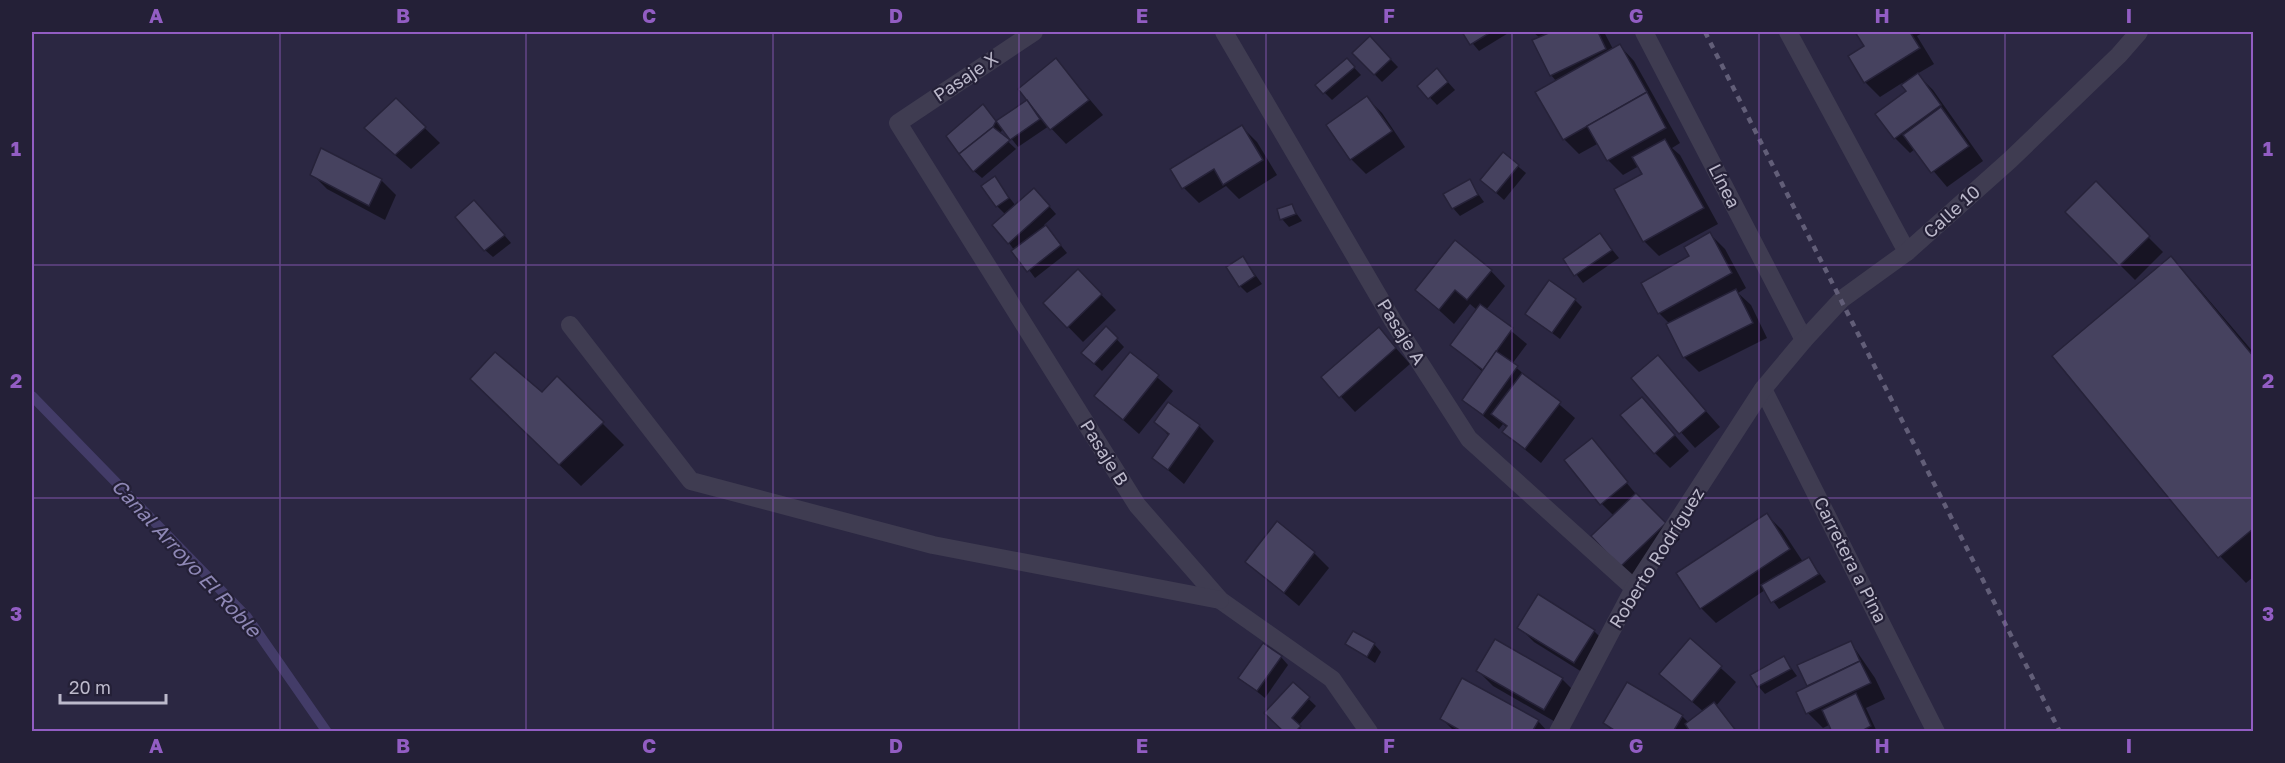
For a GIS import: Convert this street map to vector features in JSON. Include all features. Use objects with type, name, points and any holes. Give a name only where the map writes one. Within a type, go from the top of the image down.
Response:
[{"type":"street","name":"Pasaje X","points":[[898,123],[1034,32]]},
{"type":"street","name":"Pasaje A","points":[[1224,32],[1393,321],[1469,439],[1634,588]]},
{"type":"street","name":"Línea","points":[[1644,32],[1804,340]]},
{"type":"street","points":[[1788,32],[1907,252]]},
{"type":"street","name":"Calle 10","points":[[1763,389],[1842,299],[1907,252],[2018,152],[2119,55],[2139,32]]},
{"type":"street","name":"Pasaje B","points":[[898,123],[1137,505],[1220,600],[1332,679],[1369,732]]},
{"type":"street","points":[[570,325],[691,482],[933,545],[1220,600]]},
{"type":"street","name":"Roberto Rodríguez","points":[[1558,732],[1634,588],[1763,389]]},
{"type":"street","name":"Carretera a Pina","points":[[1763,389],[1936,732]]},
{"type":"building","points":[[1462,32],[1491,32],[1470,45]]},
{"type":"building","points":[[1551,32],[1598,32],[1606,49],[1550,76],[1532,40]]},
{"type":"building","points":[[1855,32],[1910,32],[1920,48],[1864,83],[1848,56],[1864,46]]},
{"type":"building","points":[[1370,36],[1391,59],[1374,75],[1352,53]]},
{"type":"building","points":[[1620,44],[1647,92],[1563,140],[1535,92]]},
{"type":"building","points":[[1056,58],[1089,100],[1050,130],[1018,89]]},
{"type":"building","points":[[1347,58],[1355,67],[1323,94],[1315,85]]},
{"type":"building","points":[[1437,68],[1448,82],[1428,99],[1417,86]]},
{"type":"building","points":[[1918,73],[1941,105],[1894,139],[1875,114],[1906,91],[1901,85]]},
{"type":"building","points":[[1647,92],[1666,128],[1607,161],[1587,126]]},
{"type":"building","points":[[1367,96],[1392,131],[1350,160],[1326,125]]},
{"type":"building","points":[[396,98],[426,127],[395,155],[364,128]]},
{"type":"building","points":[[1027,100],[1040,119],[1010,140],[996,121]]},
{"type":"building","points":[[983,104],[996,121],[993,127],[959,154],[946,136]]},
{"type":"building","points":[[1941,107],[1969,146],[1931,173],[1903,135]]},
{"type":"building","points":[[1242,125],[1263,160],[1223,185],[1214,169],[1182,189],[1170,169]]},
{"type":"building","points":[[993,127],[1010,140],[973,172],[959,154]]},
{"type":"building","points":[[1665,139],[1704,208],[1643,242],[1614,189],[1642,174],[1632,157]]},
{"type":"building","points":[[321,148],[382,179],[369,206],[310,175]]},
{"type":"building","points":[[1503,152],[1519,165],[1496,193],[1480,180]]},
{"type":"building","points":[[995,176],[1009,198],[996,207],[981,186]]},
{"type":"building","points":[[1470,179],[1478,195],[1452,209],[1443,194]]},
{"type":"building","points":[[2096,181],[2150,236],[2119,266],[2065,212]]},
{"type":"building","points":[[1034,188],[1050,206],[1008,244],[992,225]]},
{"type":"building","points":[[474,200],[505,235],[484,251],[455,217]]},
{"type":"building","points":[[1292,204],[1296,214],[1280,220],[1277,209]]},
{"type":"building","points":[[1046,225],[1061,245],[1027,272],[1011,251]]},
{"type":"building","points":[[1710,232],[1732,273],[1658,314],[1641,283],[1689,256],[1684,247]]},
{"type":"building","points":[[1600,233],[1612,250],[1574,276],[1563,259]]},
{"type":"building","points":[[1455,240],[1492,270],[1467,300],[1455,290],[1439,310],[1415,290]]},
{"type":"building","points":[[1243,256],[1255,276],[1239,287],[1226,267]]},
{"type":"building","points":[[2171,256],[2254,357],[2254,528],[2218,558],[2052,356]]},
{"type":"building","points":[[1078,269],[1102,294],[1067,328],[1043,303]]},
{"type":"building","points":[[1549,280],[1576,299],[1552,333],[1525,314]]},
{"type":"building","points":[[1736,289],[1753,323],[1683,358],[1666,324]]},
{"type":"building","points":[[1480,304],[1513,328],[1483,370],[1450,345]]},
{"type":"building","points":[[1106,326],[1118,338],[1094,364],[1081,353]]},
{"type":"building","points":[[1379,327],[1396,348],[1339,398],[1321,377]]},
{"type":"building","points":[[1496,351],[1518,366],[1483,415],[1462,400]]},
{"type":"building","points":[[495,352],[542,392],[557,376],[604,422],[559,465],[470,379]]},
{"type":"building","points":[[1130,352],[1159,375],[1123,420],[1094,396]]},
{"type":"building","points":[[1658,355],[1706,411],[1679,434],[1631,378]]},
{"type":"building","points":[[1522,373],[1561,402],[1525,449],[1502,432],[1507,426],[1491,414]]},
{"type":"building","points":[[1642,397],[1675,435],[1654,454],[1620,415]]},
{"type":"building","points":[[1168,402],[1200,425],[1168,470],[1152,458],[1169,434],[1154,422]]},
{"type":"building","points":[[1592,438],[1628,482],[1600,505],[1564,460]]},
{"type":"building","points":[[1636,493],[1666,523],[1620,567],[1591,536]]},
{"type":"building","points":[[1767,513],[1790,549],[1700,609],[1676,573]]},
{"type":"building","points":[[1277,521],[1315,552],[1284,593],[1245,562]]},
{"type":"building","points":[[1809,557],[1819,574],[1771,603],[1761,585]]},
{"type":"building","points":[[1538,594],[1595,630],[1574,663],[1517,628]]},
{"type":"building","points":[[1353,631],[1375,643],[1367,657],[1345,644]]},
{"type":"building","points":[[1690,638],[1722,666],[1692,702],[1659,674]]},
{"type":"building","points":[[1495,639],[1563,678],[1544,710],[1476,671]]},
{"type":"building","points":[[1851,641],[1860,661],[1807,686],[1797,665]]},
{"type":"building","points":[[1263,643],[1282,656],[1257,691],[1238,678]]},
{"type":"building","points":[[1784,656],[1791,669],[1757,687],[1750,675]]},
{"type":"building","points":[[1860,661],[1871,683],[1806,714],[1796,692]]},
{"type":"building","points":[[1462,678],[1539,720],[1532,732],[1463,732],[1440,719]]},
{"type":"building","points":[[1293,682],[1310,697],[1292,718],[1301,726],[1295,732],[1284,732],[1264,713]]},
{"type":"building","points":[[1627,682],[1683,715],[1673,732],[1617,732],[1603,723]]},
{"type":"building","points":[[1856,693],[1871,726],[1860,732],[1832,732],[1822,710]]},
{"type":"building","points":[[1714,702],[1737,732],[1690,732],[1685,724]]},
{"type":"waterway","name":"Canal Arroyo El Roble","points":[[32,396],[247,617],[327,732]]},
{"type":"railway","points":[[1705,32],[2060,732]]}]
